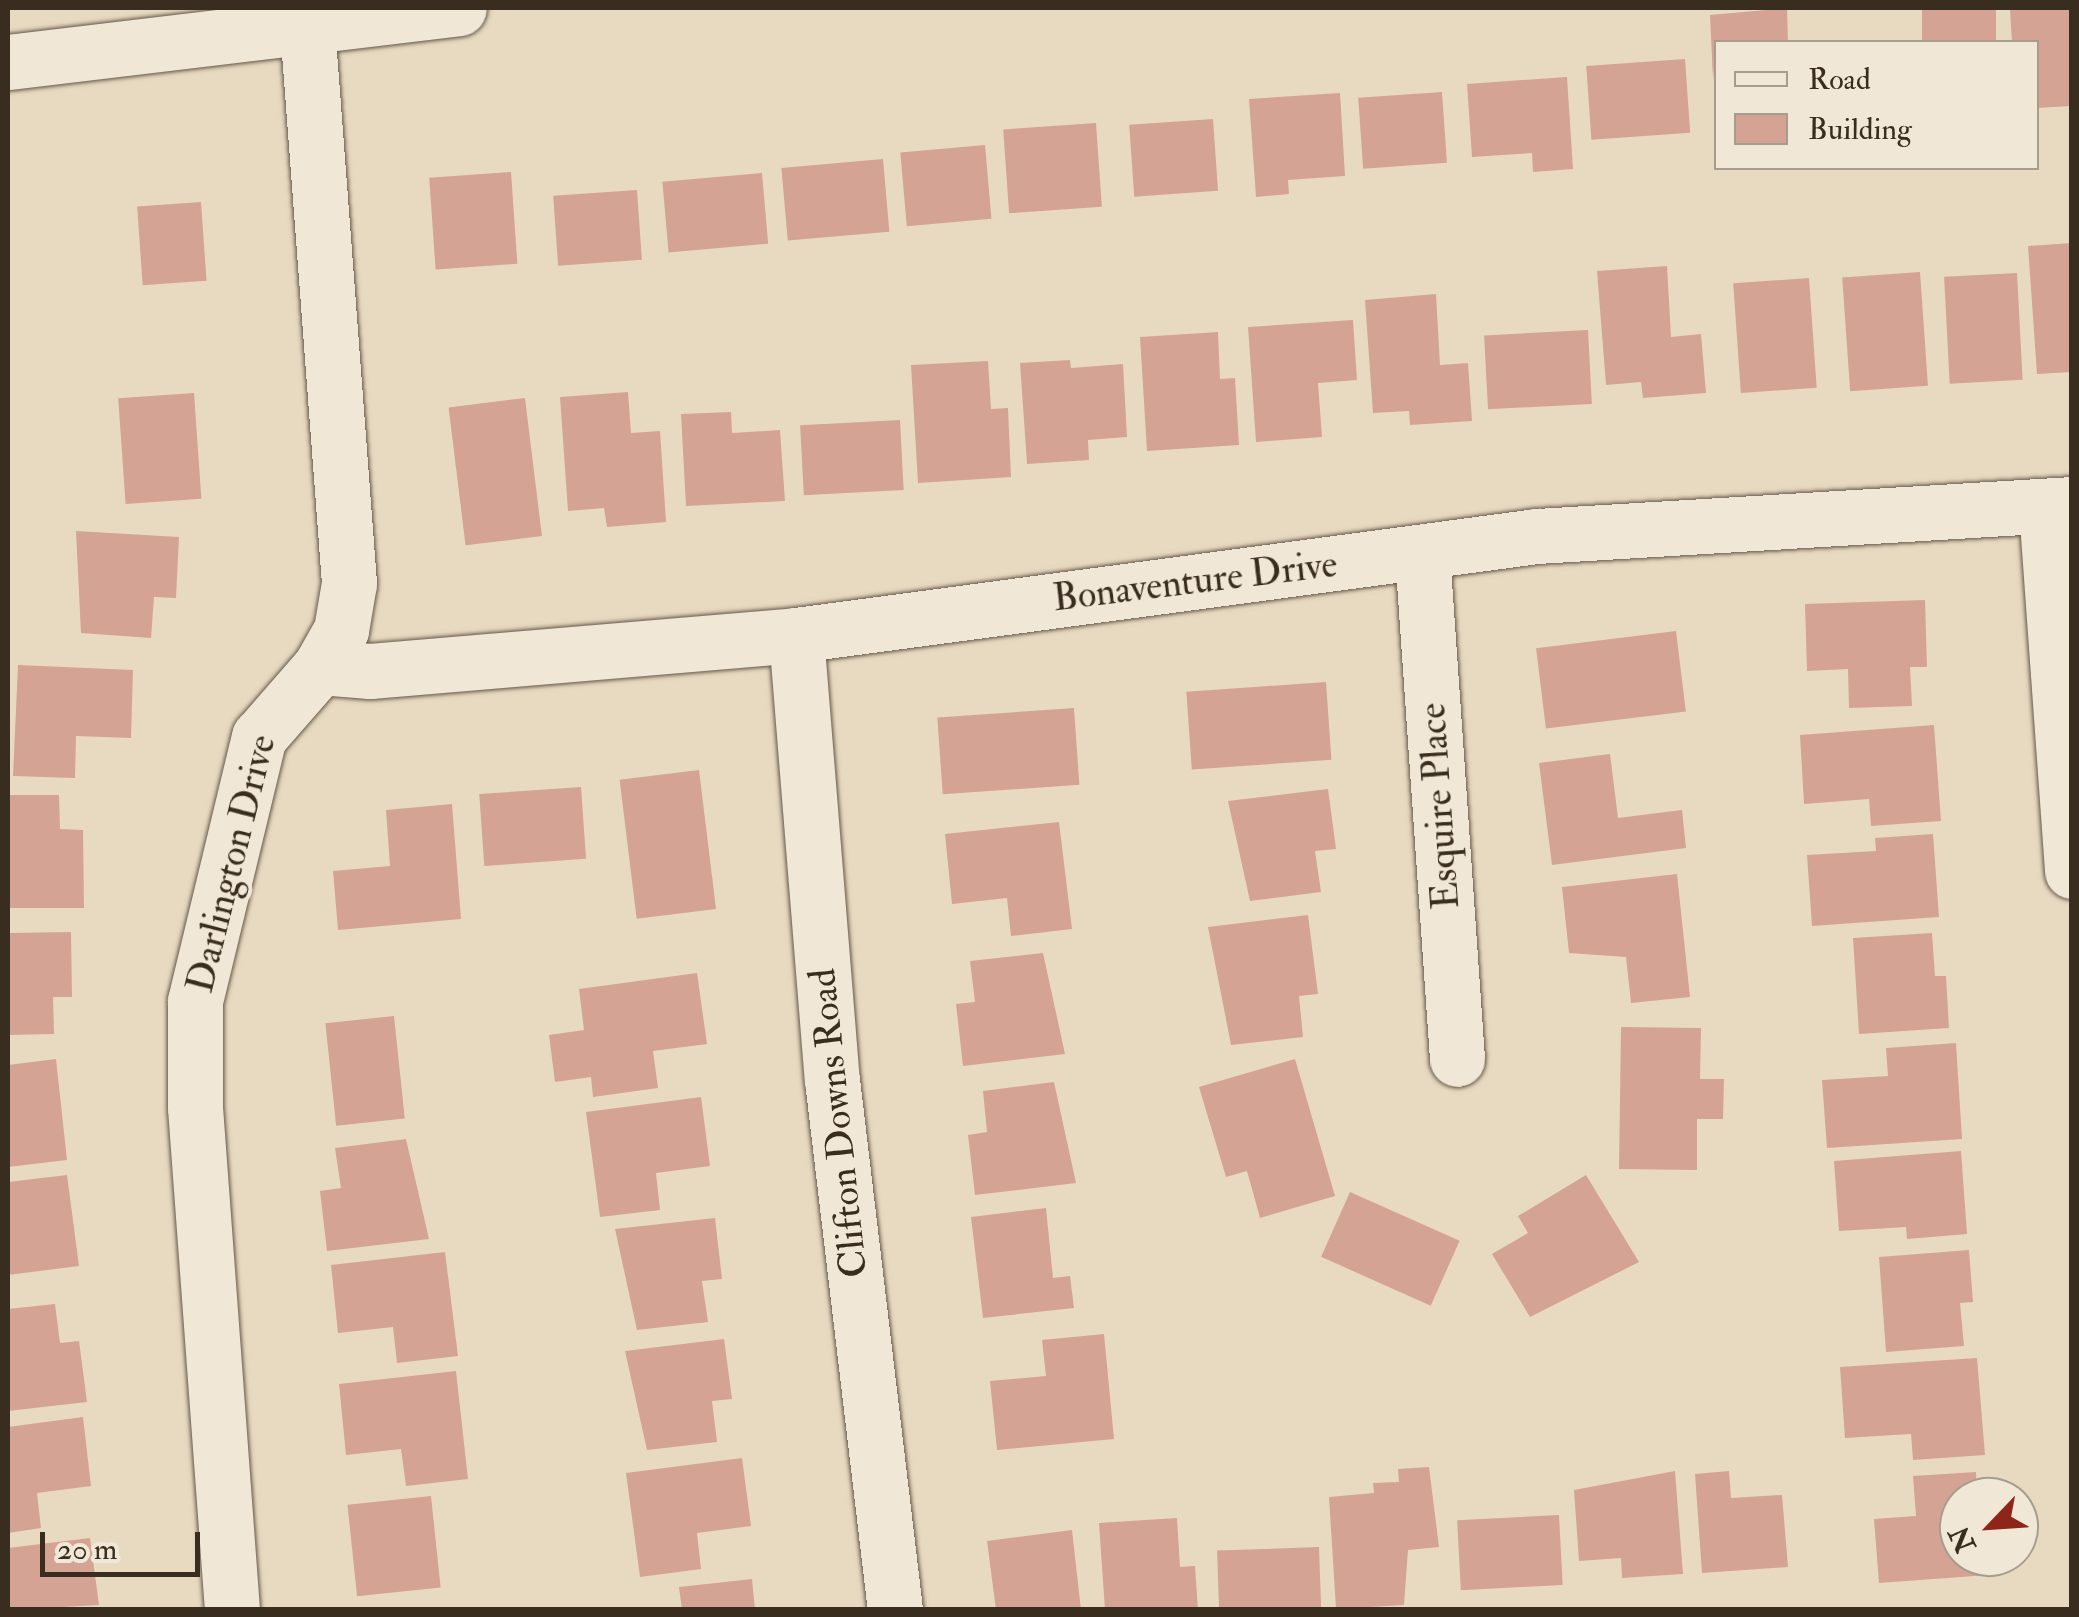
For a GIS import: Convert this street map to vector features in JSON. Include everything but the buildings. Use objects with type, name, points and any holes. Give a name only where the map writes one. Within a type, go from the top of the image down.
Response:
[{"type":"street","points":[[8,62],[459,8]]},
{"type":"street","name":"Darlington Drive","points":[[232,1610],[195,1107],[195,1001],[259,737],[320,666],[342,630],[348,531],[307,26]]},
{"type":"street","points":[[2059,506],[2072,871]]},
{"type":"street","name":"Bonaventure Drive","points":[[320,666],[370,671],[796,635],[1537,536],[2059,506]]},
{"type":"street","name":"Esquire Place","points":[[1422,553],[1457,1059]]},
{"type":"street","name":"Clifton Downs Road","points":[[796,635],[832,1080],[895,1610]]}]
